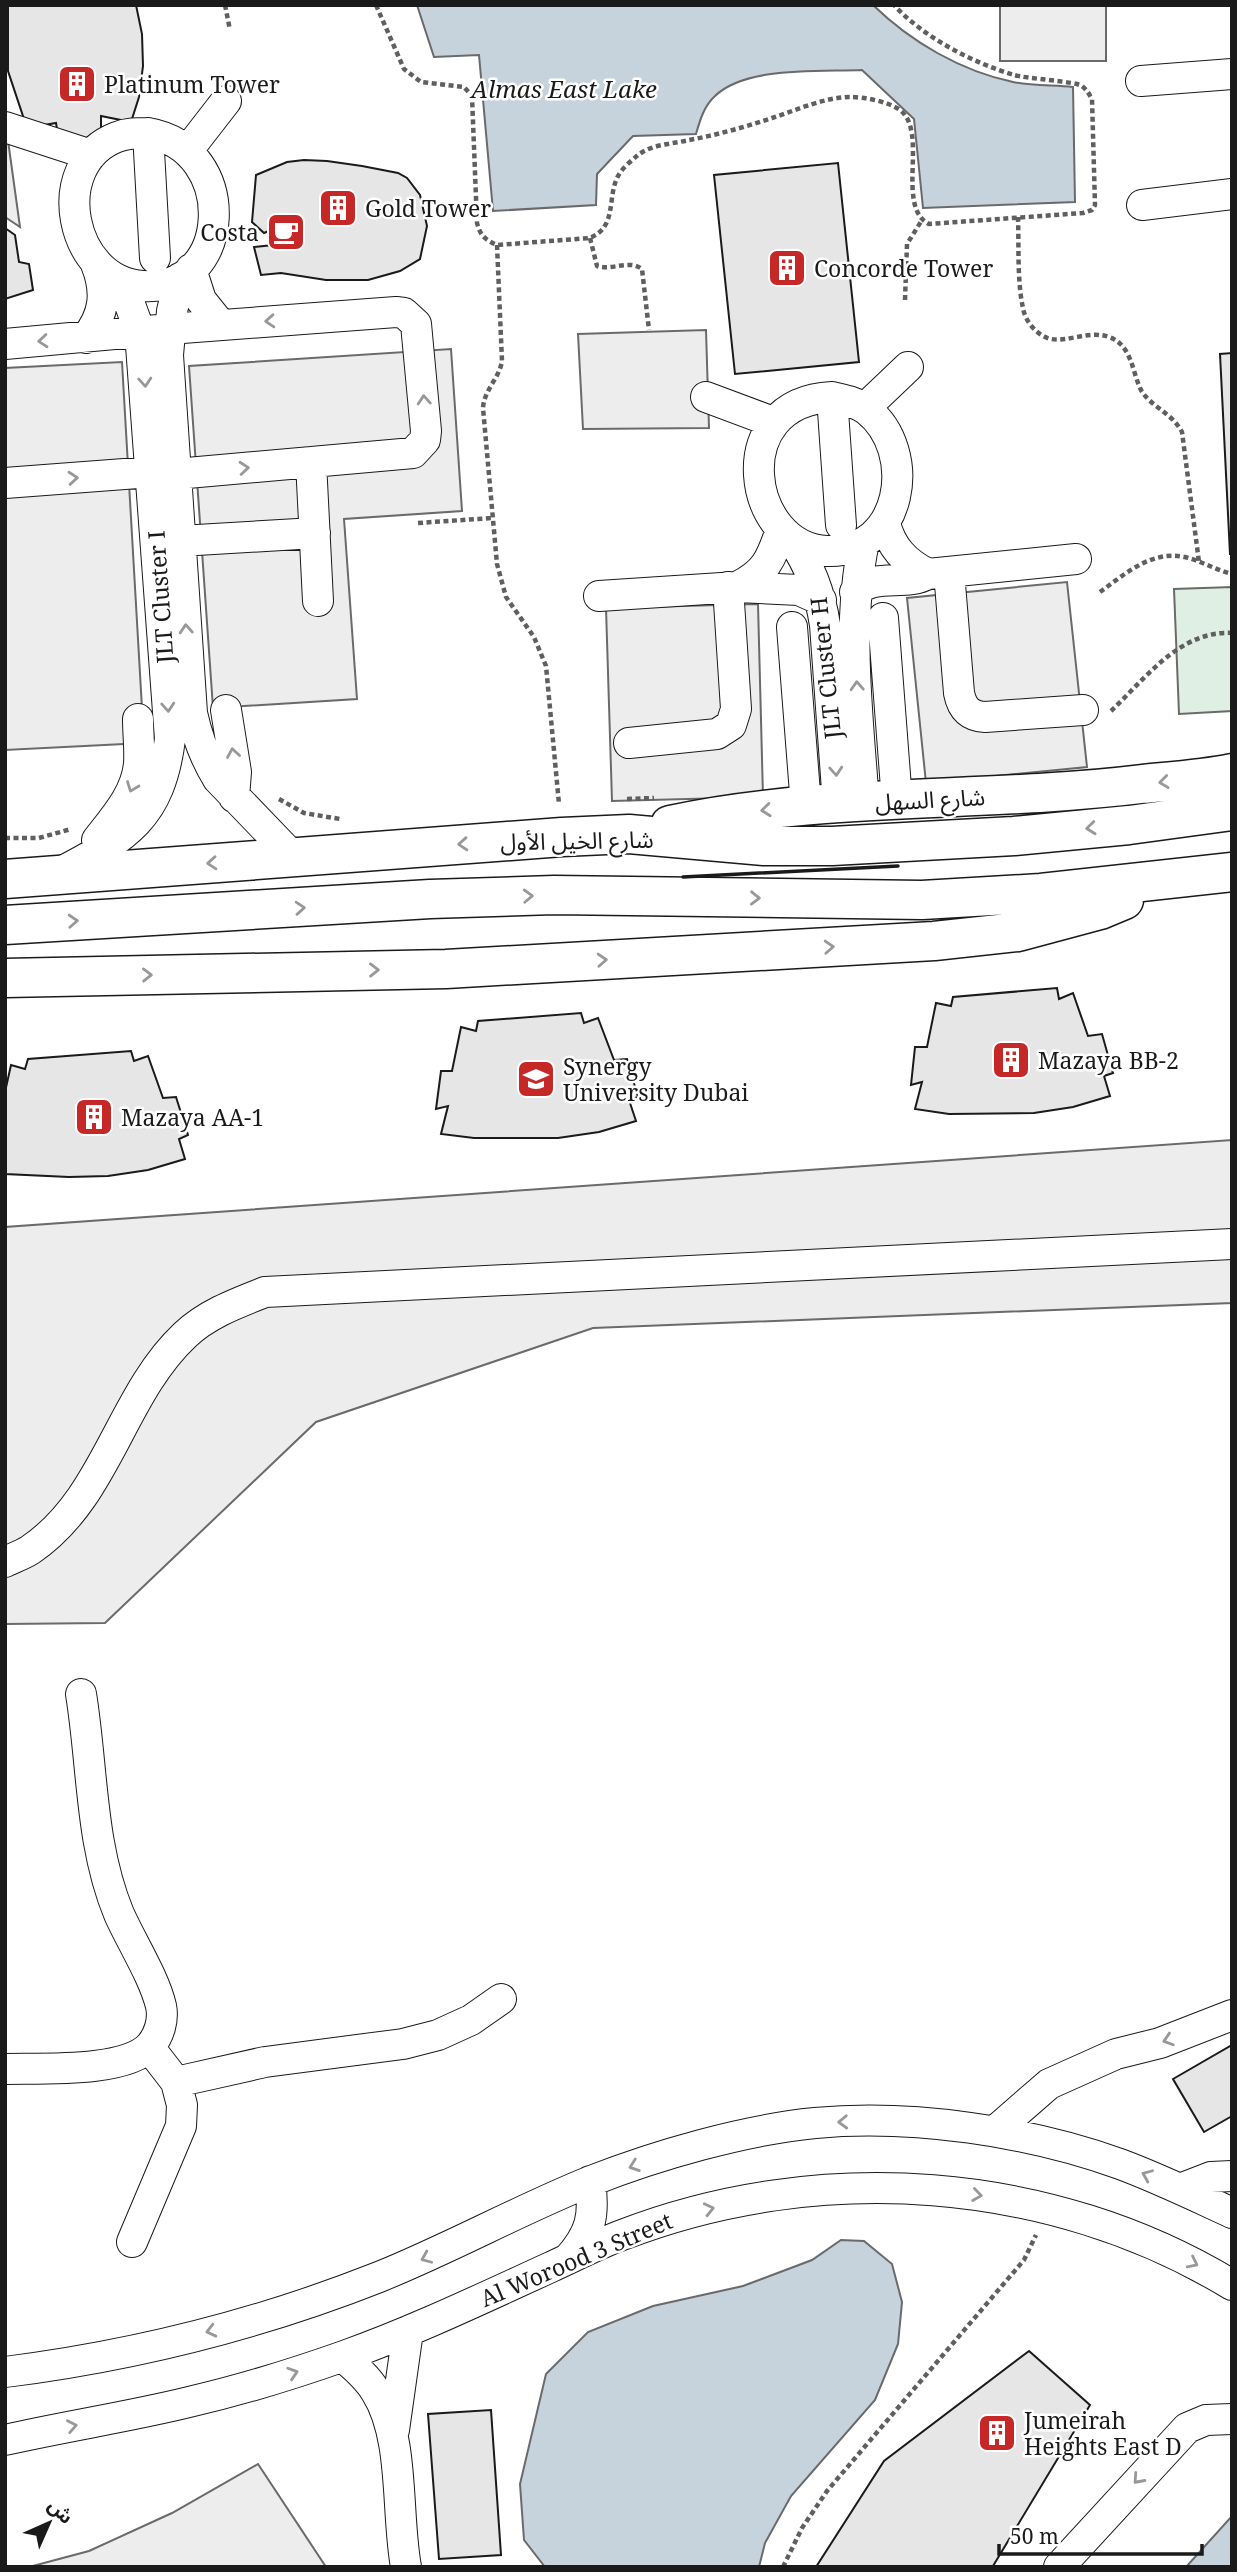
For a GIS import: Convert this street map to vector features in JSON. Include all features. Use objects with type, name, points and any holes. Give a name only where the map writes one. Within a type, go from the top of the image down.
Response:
[{"type":"main road","name":"شارع السهل","points":[[629,834],[749,811],[1077,792],[1232,773]]},
{"type":"main road","name":"شارع الخيل الأول","points":[[5,879],[66,869],[293,858],[562,836],[629,834],[764,846],[899,843],[1129,825],[1232,811]]},
{"type":"main road","points":[[5,925],[430,899],[540,895],[922,900],[1041,893],[1232,872]]},
{"type":"main road","points":[[5,978],[446,969],[934,941],[1018,932],[1100,910],[1178,878]]},
{"type":"street","points":[[1141,81],[1232,74]]},
{"type":"street","points":[[146,257],[139,133],[176,141],[188,150],[226,101]]},
{"type":"street","points":[[5,127],[92,155]]},
{"type":"street","name":"JLT Cluster I","points":[[139,133],[116,138],[92,155],[81,169],[75,186],[75,206],[82,241],[129,302],[140,332],[164,473],[180,541],[192,713],[197,735],[208,764],[234,797],[293,858]]},
{"type":"street","name":"JLT Cluster I","points":[[66,869],[107,848],[129,831],[146,812],[159,789],[167,766],[170,738],[164,473],[169,329],[186,273],[208,246],[214,211],[210,187],[202,166],[188,150]]},
{"type":"street","points":[[1142,205],[1232,194]]},
{"type":"street","points":[[102,269],[125,283],[143,286],[163,285],[186,273],[201,300],[221,325]]},
{"type":"street","points":[[86,338],[96,326],[103,303],[102,269]]},
{"type":"street","points":[[5,344],[169,329],[404,313],[416,324],[426,431],[425,440],[413,453],[5,483]]},
{"type":"street","points":[[706,397],[773,422],[785,411],[823,397],[849,401],[865,408],[908,366]]},
{"type":"street","points":[[732,587],[751,580],[763,570],[786,535],[809,548],[827,551],[846,549],[853,529],[823,397]]},
{"type":"street","name":"JLT Cluster H","points":[[851,803],[855,592],[853,529],[896,497],[898,476],[888,435],[878,420],[865,408]]},
{"type":"street","name":"JLT Cluster H","points":[[773,422],[760,450],[759,471],[765,501],[772,519],[786,535],[814,578],[821,600],[851,803]]},
{"type":"street","points":[[311,462],[318,601]]},
{"type":"street","points":[[853,529],[893,544],[899,554],[918,569],[939,573]]},
{"type":"street","points":[[180,541],[315,533]]},
{"type":"street","points":[[855,592],[873,582],[911,580],[939,573],[1076,559]]},
{"type":"street","points":[[939,573],[959,693],[964,708],[977,716],[1097,711]]},
{"type":"street","points":[[629,743],[717,734],[731,725],[736,709],[732,587]]},
{"type":"street","points":[[599,596],[732,587],[799,590],[821,600]]},
{"type":"street","points":[[792,627],[789,675],[793,744],[851,803],[900,738],[896,670],[883,618]]},
{"type":"street","points":[[226,710],[236,772],[234,797]]},
{"type":"street","points":[[66,869],[130,795],[139,764],[138,719]]},
{"type":"street","points":[[5,1562],[29,1550],[68,1516],[99,1472],[155,1367],[186,1334],[221,1309],[265,1292],[1232,1244]]},
{"type":"street","points":[[5,2069],[107,2065],[132,2058],[149,2047],[160,2029],[162,2009],[118,1912],[100,1856],[81,1694]]},
{"type":"street","points":[[176,2082],[276,2060],[402,2044],[438,2035],[471,2020],[501,1999]]},
{"type":"street","points":[[995,2131],[1049,2084],[1116,2054],[1160,2043],[1232,2015]]},
{"type":"street","points":[[132,2242],[181,2126],[182,2105],[176,2082],[149,2047]]},
{"type":"street","points":[[5,2372],[63,2365],[225,2328],[302,2305],[450,2247],[590,2181],[662,2157],[771,2130],[816,2123],[912,2123],[995,2131],[1058,2145],[1120,2164],[1232,2213]]},
{"type":"street","points":[[1180,2189],[1211,2177],[1232,2176]]},
{"type":"street","points":[[568,2260],[581,2244],[590,2225],[593,2205],[590,2181]]},
{"type":"street","name":"Al Worood 3 Street","points":[[5,2440],[189,2403],[267,2382],[343,2357],[408,2331],[621,2235],[676,2217],[733,2203],[792,2193],[909,2189],[974,2194],[1038,2206],[1097,2222],[1154,2244],[1232,2285]]},
{"type":"street","points":[[393,2434],[408,2331]]},
{"type":"street","points":[[5,2356],[63,2365]]},
{"type":"street","points":[[343,2357],[376,2391],[387,2412],[393,2434],[406,2567]]},
{"type":"street","points":[[1059,2567],[1187,2428],[1206,2420],[1232,2419]]},
{"type":"path","points":[[225,5],[230,30]]},
{"type":"path","points":[[376,5],[404,69],[412,77],[431,85],[464,87],[472,96],[477,223],[480,233],[487,241],[497,245],[590,238],[604,230],[608,224],[614,187],[620,174],[643,151],[734,130],[828,99],[850,97],[873,100],[894,107],[906,118],[911,133],[915,206],[922,220],[937,224],[1088,213],[1095,205],[1092,99],[1088,92],[1076,83],[1015,75],[965,57],[906,18],[894,5]]},
{"type":"path","points":[[1018,217],[1023,309],[1033,328],[1052,339],[1097,335],[1118,342],[1126,349],[1143,394],[1175,419],[1182,432],[1199,562]]},
{"type":"path","points":[[905,300],[907,244],[922,220]]},
{"type":"path","points":[[590,238],[597,266],[604,268],[635,264],[642,269],[649,330]]},
{"type":"path","points":[[497,245],[502,361],[497,377],[487,391],[483,408],[492,518],[500,581],[514,611],[534,637],[546,666],[562,836]]},
{"type":"path","points":[[418,523],[492,518]]},
{"type":"path","points":[[1100,592],[1141,564],[1157,557],[1175,556],[1232,574]]},
{"type":"path","points":[[1097,711],[1181,646],[1201,637],[1222,632],[1232,633]]},
{"type":"path","points":[[5,838],[39,838],[78,826]]},
{"type":"path","points":[[783,2567],[802,2528],[827,2491],[1024,2260],[1037,2234],[1038,2206]]},
{"type":"green space","points":[[1232,587],[1232,711],[1179,714],[1174,589]]},
{"type":"shaded area","points":[[1000,5],[1106,5],[1106,61],[1000,61]]},
{"type":"shaded area","points":[[5,119],[20,227],[5,217]]},
{"type":"shaded area","points":[[706,330],[709,428],[583,429],[578,334]]},
{"type":"shaded area","points":[[451,349],[462,511],[344,519],[357,699],[213,708],[189,366]]},
{"type":"shaded area","points":[[122,362],[144,743],[5,750],[5,368]]},
{"type":"shaded area","points":[[1067,582],[1087,767],[926,783],[907,598]]},
{"type":"shaded area","points":[[758,604],[763,797],[612,801],[606,608]]},
{"type":"shaded area","points":[[1232,1140],[1232,1303],[593,1328],[316,1422],[105,1623],[5,1624],[5,1227]]},
{"type":"shaded area","points":[[258,2464],[326,2567],[29,2567],[89,2551],[172,2513]]},
{"type":"water","name":"Almas East Lake","points":[[417,5],[873,5],[920,43],[975,71],[1020,83],[1073,87],[1075,202],[923,208],[914,119],[862,70],[784,72],[728,86],[708,104],[696,134],[633,136],[597,174],[596,205],[493,211],[479,55],[434,57]]},
{"type":"water","points":[[841,2240],[864,2241],[892,2264],[902,2302],[898,2344],[875,2400],[791,2496],[765,2543],[759,2567],[545,2567],[524,2540],[520,2484],[546,2374],[588,2332],[653,2306],[743,2286],[812,2260]]},
{"type":"water","points":[[1232,2516],[1232,2567],[1186,2567]]},
{"type":"building","name":"Platinum Tower","points":[[8,5],[136,5],[142,34],[143,66],[139,97],[131,122],[101,116],[101,142],[59,141],[56,123],[27,128],[8,71]]},
{"type":"building","name":"Gold Tower","points":[[304,160],[362,166],[398,173],[407,178],[420,195],[427,226],[420,259],[400,271],[368,280],[326,280],[281,273],[261,275],[254,247],[273,245],[271,230],[264,233],[252,222],[256,175],[287,162]]},
{"type":"building","name":"Concorde Tower","points":[[838,163],[859,362],[735,374],[714,175]]},
{"type":"building","points":[[5,228],[15,235],[19,262],[29,264],[33,290],[5,299]]},
{"type":"building","points":[[1232,353],[1232,554],[1230,554],[1220,354]]},
{"type":"building","name":"Mazaya BB-2","points":[[1057,988],[1059,999],[1073,993],[1088,1036],[1102,1034],[1113,1073],[1104,1076],[1110,1096],[1073,1107],[1034,1113],[949,1114],[915,1109],[922,1082],[911,1085],[915,1047],[927,1047],[936,1003],[951,1006],[953,997]]},
{"type":"building","points":[[581,1013],[584,1023],[598,1018],[614,1060],[627,1059],[638,1097],[629,1100],[636,1121],[599,1132],[558,1138],[474,1138],[441,1134],[448,1106],[436,1109],[441,1071],[452,1071],[461,1027],[476,1031],[478,1021]]},
{"type":"building","name":"Mazaya AA-1","points":[[131,1051],[134,1061],[148,1056],[163,1098],[176,1097],[188,1135],[179,1139],[185,1159],[148,1170],[108,1176],[5,1174],[5,1092],[11,1065],[25,1069],[28,1059]]},
{"type":"building","points":[[1232,2045],[1232,2116],[1204,2132],[1173,2079]]},
{"type":"building","name":"Jumeirah Heights East D","points":[[1029,2351],[1090,2405],[993,2566],[816,2567],[884,2461]]},
{"type":"building","points":[[491,2410],[501,2555],[439,2559],[428,2414]]},
{"type":"wall","points":[[683,877],[898,866]]},
{"type":"place","name":"Platinum Tower","points":[[77,84]]},
{"type":"place","name":"Gold Tower","points":[[338,208]]},
{"type":"place","name":"Costa","points":[[286,232]]},
{"type":"place","name":"Concorde Tower","points":[[787,268]]},
{"type":"place","name":"Mazaya BB-2","points":[[1011,1060]]},
{"type":"place","name":"Synergy University Dubai","points":[[536,1079]]},
{"type":"place","name":"Mazaya AA-1","points":[[94,1117]]},
{"type":"place","name":"Jumeirah Heights East D","points":[[997,2433]]}]
